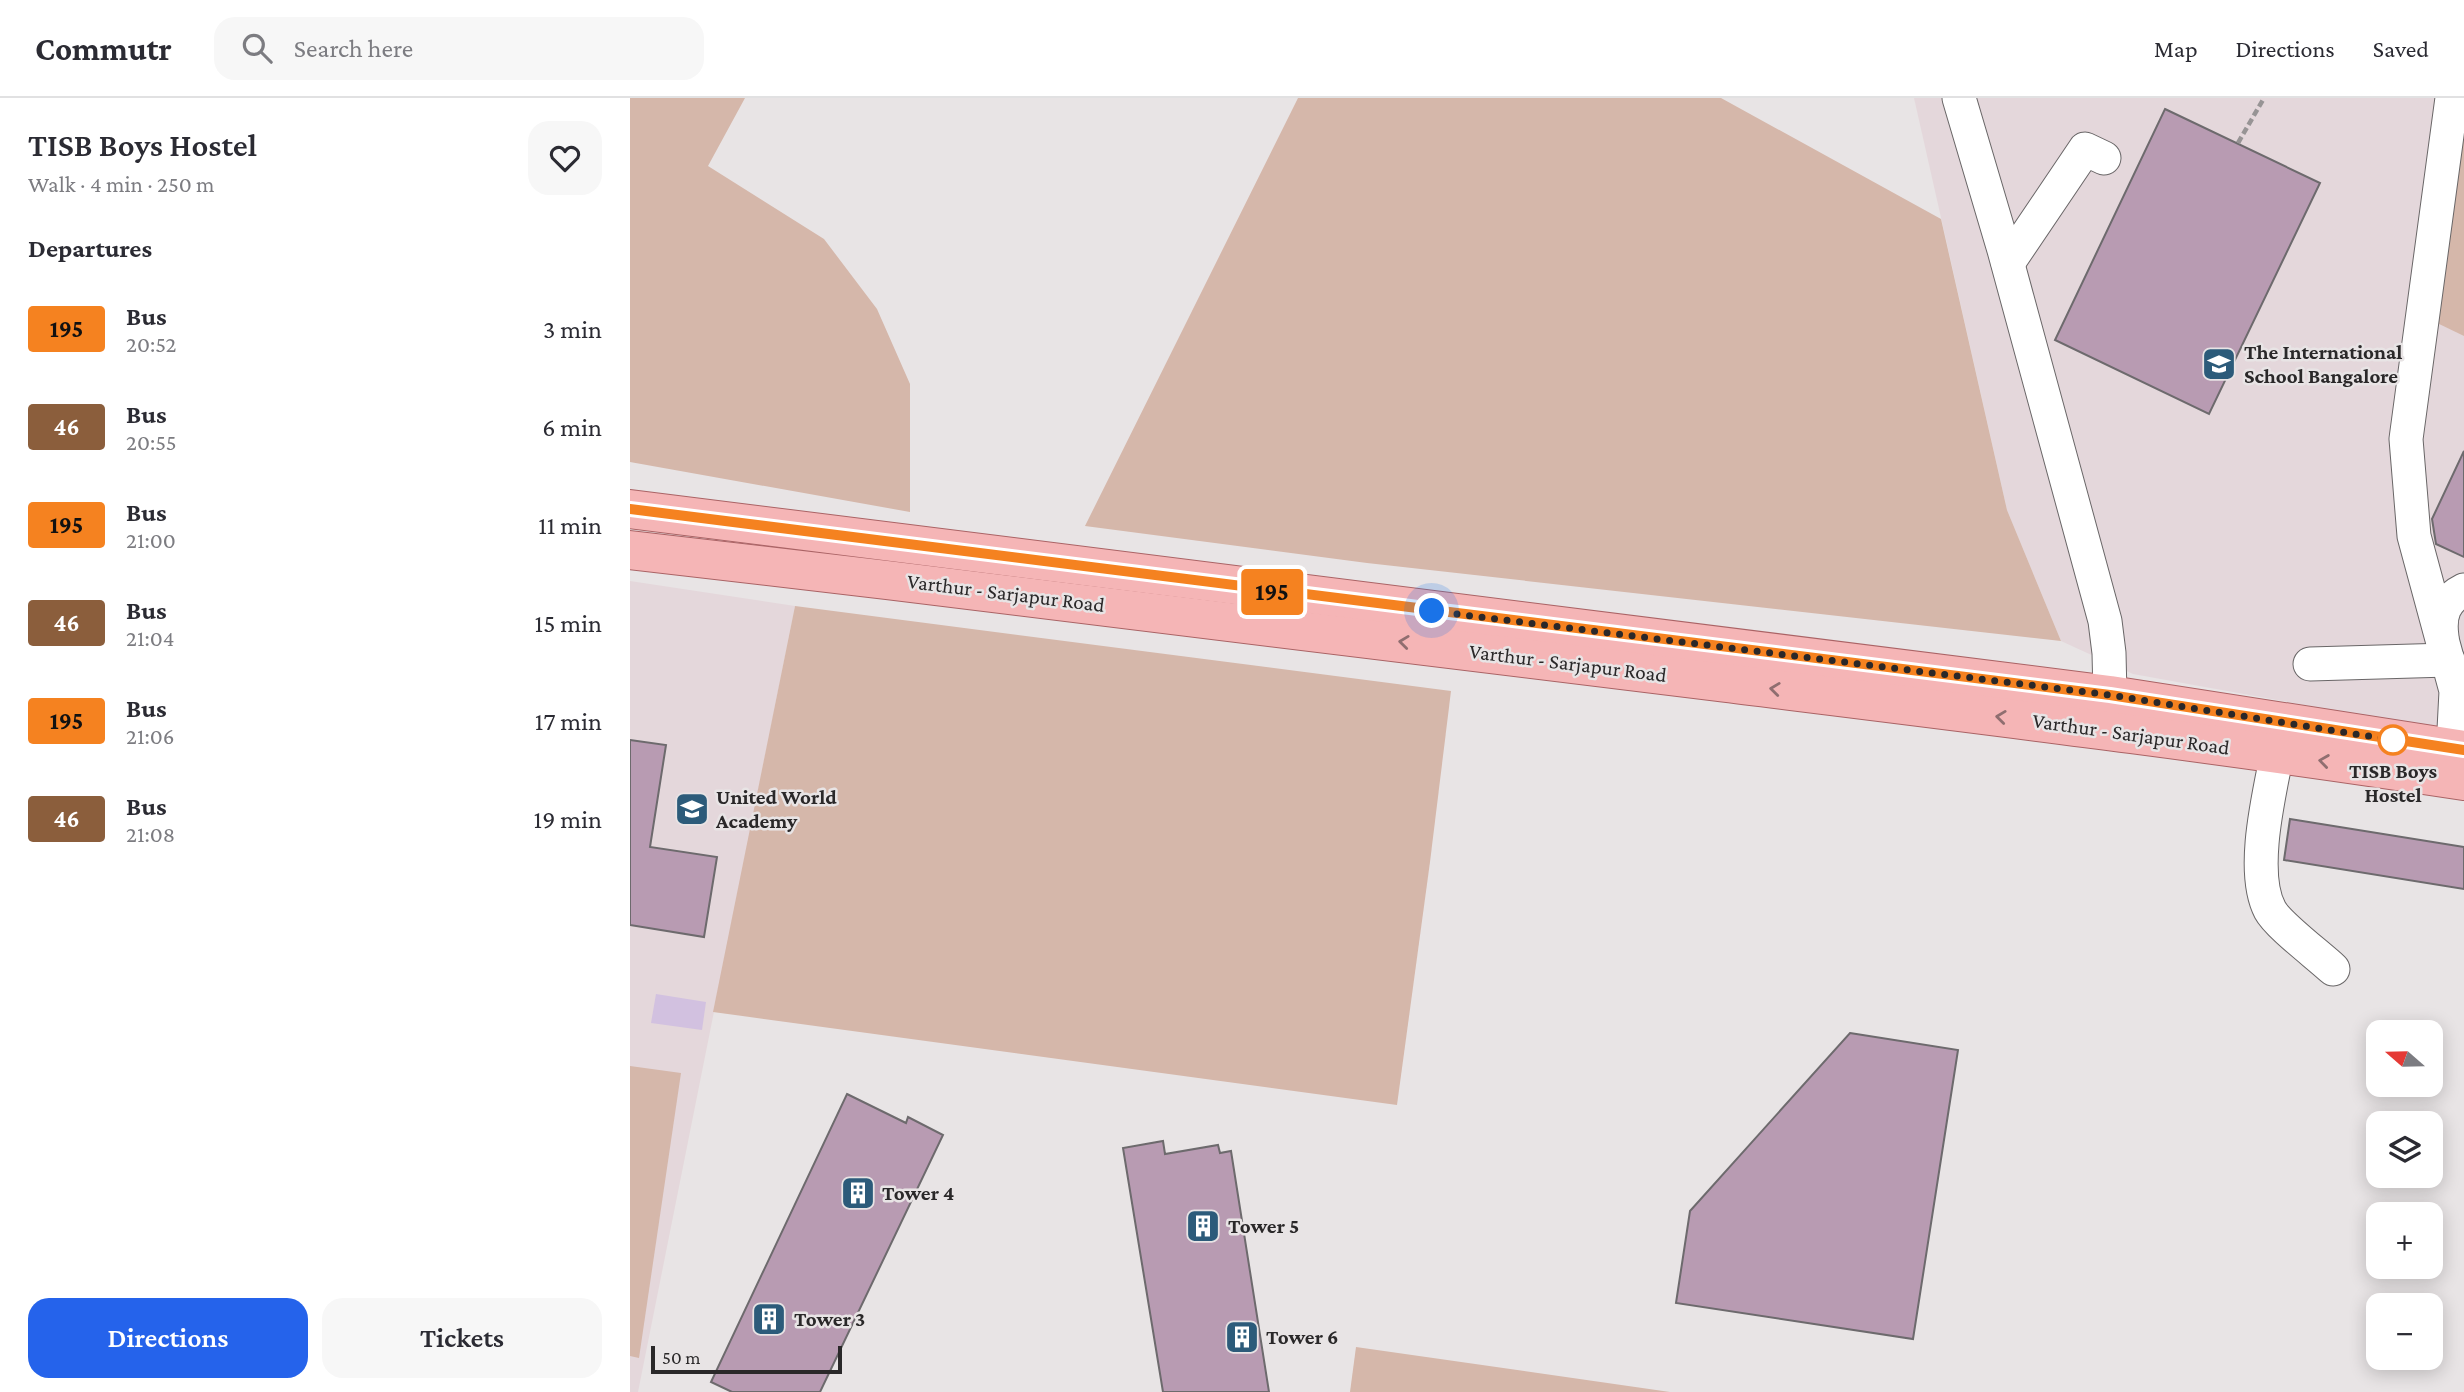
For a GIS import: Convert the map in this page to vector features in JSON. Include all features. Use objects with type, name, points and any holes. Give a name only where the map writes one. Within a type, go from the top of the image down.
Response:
[{"type":"main road","name":"Varthur - Sarjapur Road","points":[[630,509],[2110,695],[2457,764]]},
{"type":"main road","name":"Varthur - Sarjapur Road","points":[[630,550],[1158,611],[2068,725],[2277,754],[2457,764]]},
{"type":"lane","points":[[1959,98],[2008,263],[2105,621],[2110,695]]},
{"type":"lane","points":[[2451,651],[2414,536],[2406,439],[2452,98]]},
{"type":"lane","points":[[2008,263],[2085,149],[2104,158]]},
{"type":"lane","points":[[2457,764],[2456,691],[2451,651],[2442,615],[2446,604],[2464,590]]},
{"type":"lane","points":[[2310,664],[2451,651]]},
{"type":"lane","points":[[2277,754],[2265,816],[2261,887],[2271,912],[2333,969]]},
{"type":"path","points":[[2238,143],[2264,98]]},
{"type":"shaded area","points":[[630,98],[745,98],[708,166],[824,239],[877,309],[910,384],[910,512],[630,462]]},
{"type":"shaded area","points":[[1298,98],[1721,98],[1941,219],[2007,510],[2061,641],[1367,563],[1085,526]]},
{"type":"shaded area","name":"The International School Bangalore","points":[[1914,98],[2464,98],[2464,734],[2133,674],[2061,641],[2007,510]]},
{"type":"shaded area","points":[[2464,113],[2464,336],[2435,322]]},
{"type":"shaded area","name":"United World Academy","points":[[630,581],[795,606],[638,1392],[630,1392]]},
{"type":"shaded area","points":[[795,606],[1451,691],[1397,1105],[713,1012]]},
{"type":"shaded area","points":[[656,994],[706,1002],[702,1030],[651,1023]]},
{"type":"shaded area","points":[[630,1066],[681,1073],[639,1358],[630,1356]]},
{"type":"shaded area","points":[[1356,1347],[1670,1392],[1350,1392]]},
{"type":"building","points":[[2165,109],[2320,183],[2209,414],[2055,340]]},
{"type":"building","points":[[2464,451],[2464,557],[2436,544],[2432,519]]},
{"type":"building","points":[[630,740],[666,745],[650,847],[717,857],[704,937],[630,925]]},
{"type":"building","points":[[2290,819],[2464,847],[2464,889],[2284,860]]},
{"type":"building","points":[[1850,1033],[1958,1050],[1913,1339],[1676,1303],[1690,1211]]},
{"type":"building","points":[[847,1094],[906,1123],[908,1117],[943,1135],[820,1392],[732,1392],[711,1382]]},
{"type":"building","points":[[1163,1141],[1165,1154],[1218,1145],[1220,1153],[1231,1151],[1269,1392],[1163,1392],[1123,1148]]},
{"type":"bus line","name":"195","points":[[630,509],[1106,571],[2110,695],[2464,750]]},
{"type":"place","name":"The International School Bangalore","points":[[2219,364]]},
{"type":"place","name":"TISB Boys Hostel","points":[[2393,740]]},
{"type":"place","name":"United World Academy","points":[[692,809]]},
{"type":"place","name":"Tower 4","points":[[858,1193]]},
{"type":"place","name":"Tower 5","points":[[1203,1226]]},
{"type":"place","name":"Tower 3","points":[[769,1319]]},
{"type":"place","name":"Tower 6","points":[[1242,1337]]},
{"type":"route","points":[[1432,611],[2110,695],[2393,740]]}]
